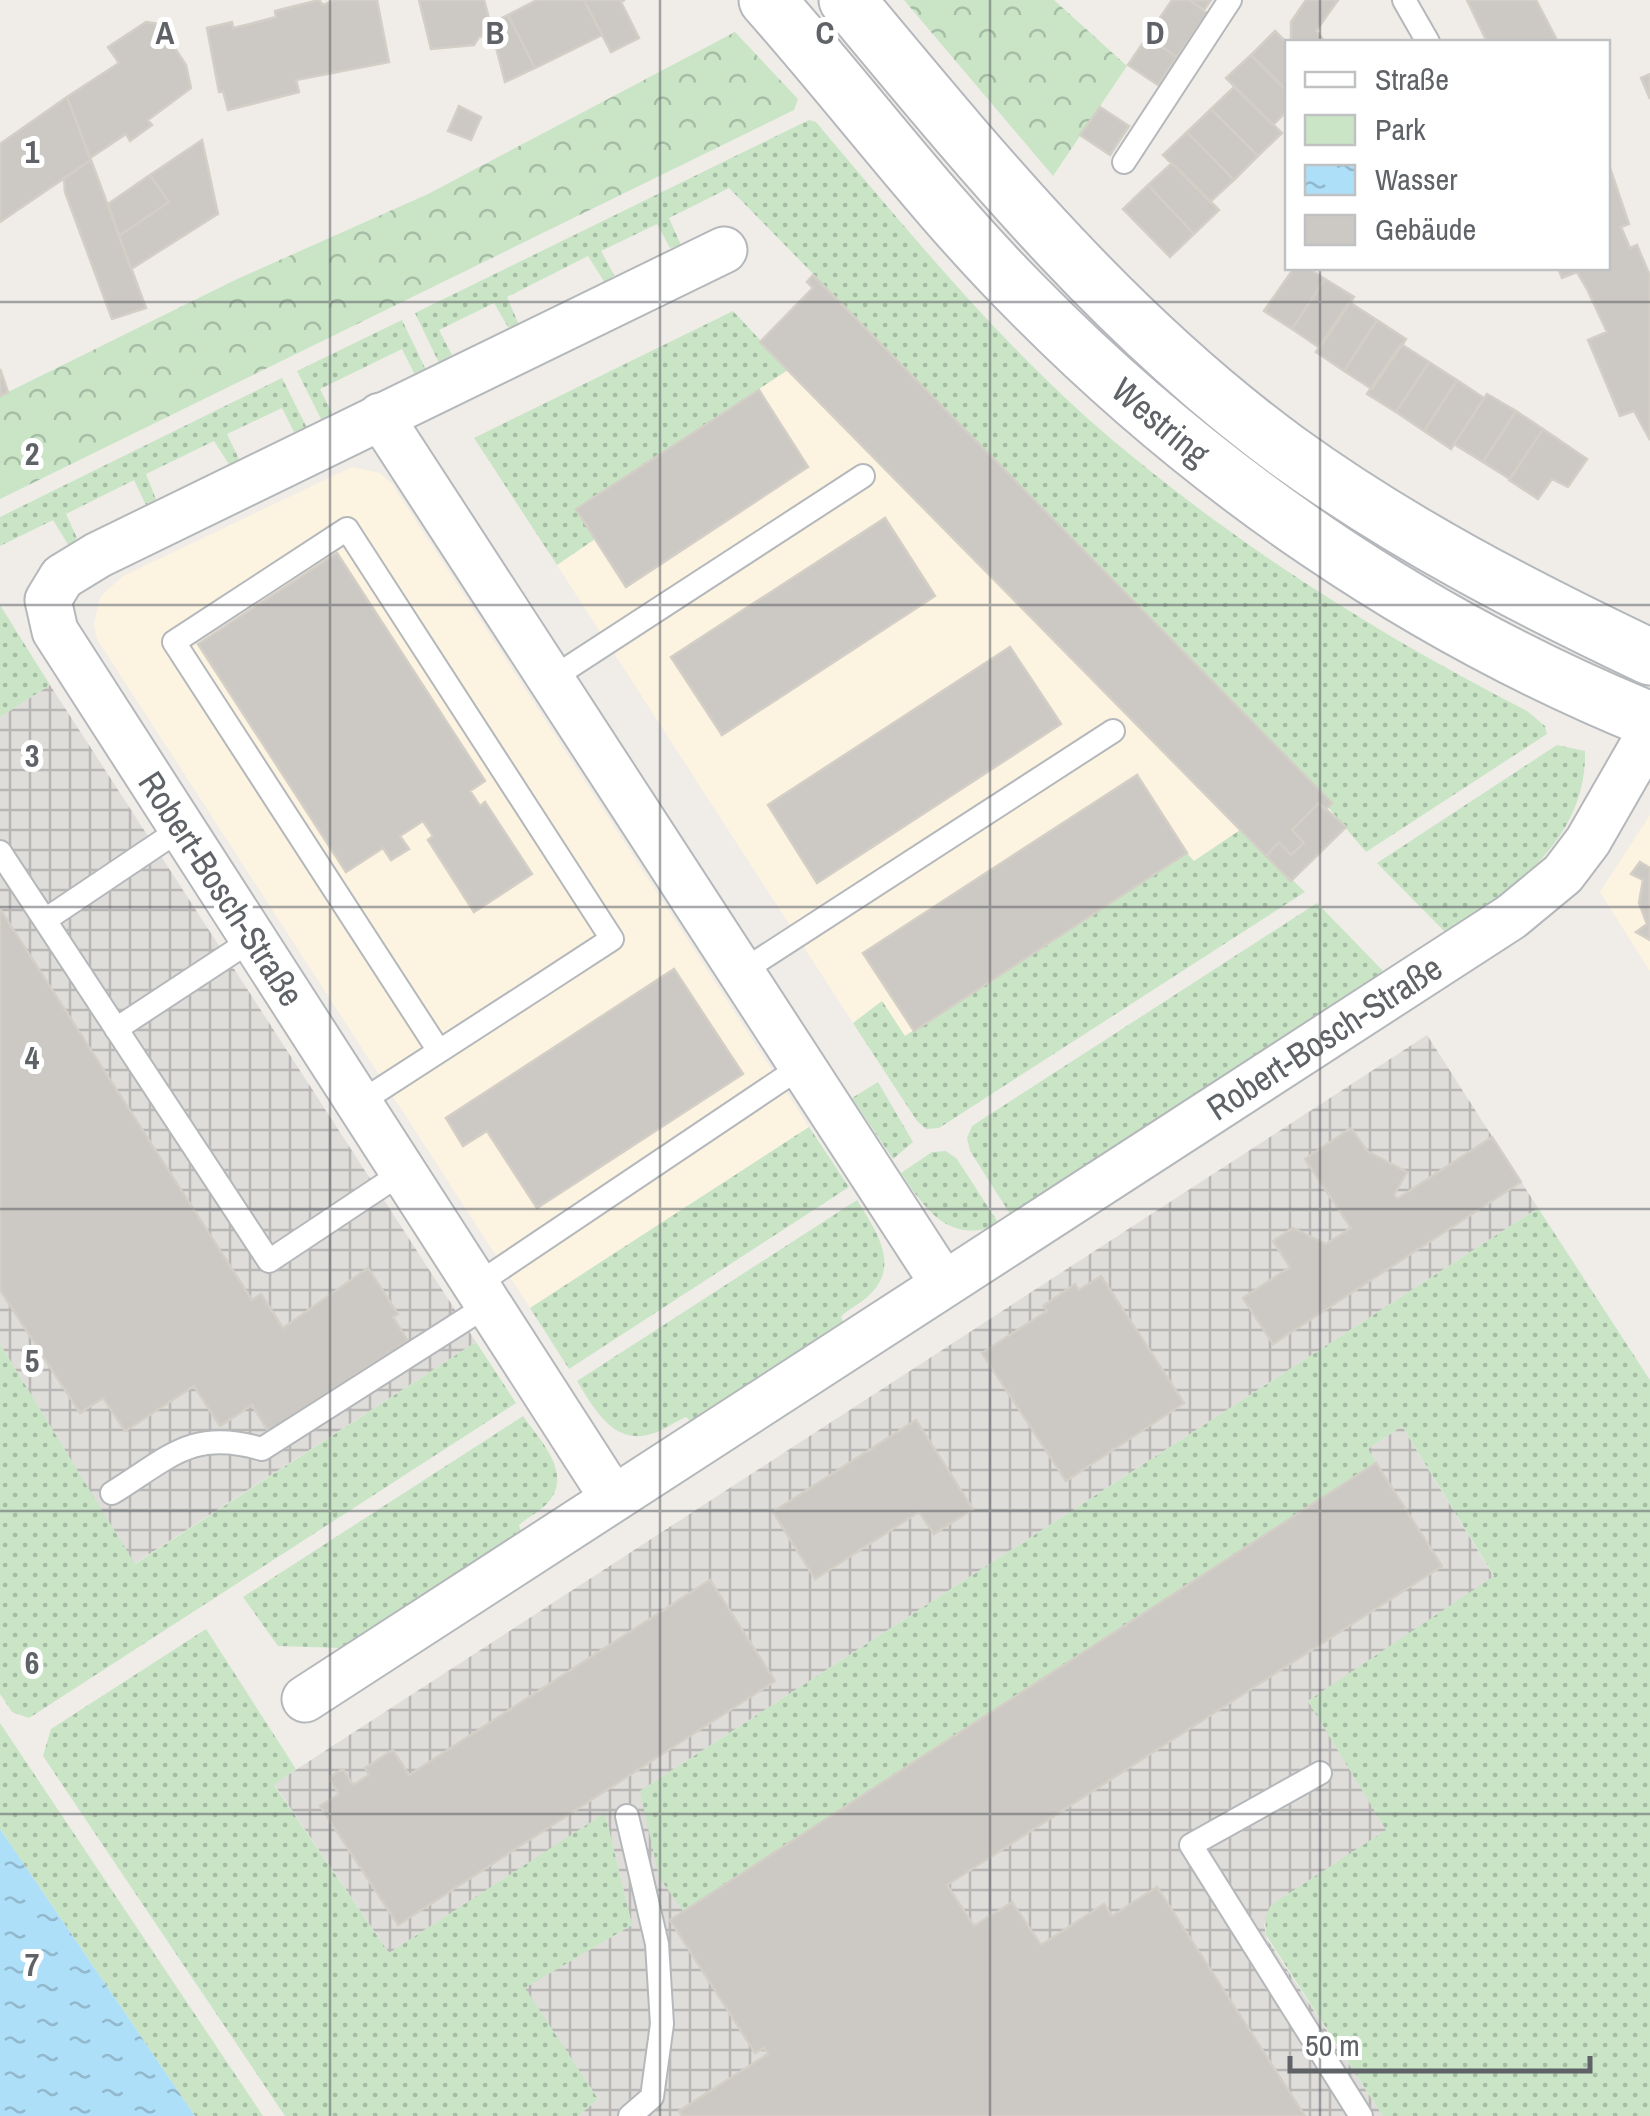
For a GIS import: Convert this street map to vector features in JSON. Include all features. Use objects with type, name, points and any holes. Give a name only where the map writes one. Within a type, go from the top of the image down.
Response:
[{"type":"main road","name":"Westring","points":[[767,0],[1025,298],[1106,376],[1182,440],[1258,500],[1363,572],[1588,695],[1650,720]]},
{"type":"main road","name":"Westring","points":[[848,0],[1062,251],[1213,392],[1287,451],[1388,518],[1468,566],[1650,656]]},
{"type":"street","name":"Robert-Bosch-Straße","points":[[612,1498],[55,631],[48,600],[62,577],[98,555],[724,250]]},
{"type":"street","points":[[380,416],[943,1283]]},
{"type":"street","name":"Robert-Bosch-Straße","points":[[305,1699],[1511,917],[1563,874],[1588,841],[1650,733]]},
{"type":"lane","points":[[1124,162],[1230,0]]},
{"type":"lane","points":[[1404,0],[1427,40]]},
{"type":"lane","points":[[551,678],[863,476]]},
{"type":"lane","points":[[359,1103],[612,939],[347,529],[174,642],[439,1051]]},
{"type":"lane","points":[[741,972],[1113,732]]},
{"type":"lane","points":[[45,920],[182,828]]},
{"type":"lane","points":[[0,852],[269,1262],[404,1172]]},
{"type":"lane","points":[[116,1029],[254,939]]},
{"type":"lane","points":[[112,1493],[194,1442],[232,1440],[262,1449],[802,1066]]},
{"type":"lane","points":[[1320,1773],[1191,1845],[1362,2116]]},
{"type":"lane","points":[[628,1816],[657,1944],[662,2024],[652,2097],[630,2116]]},
{"type":"shaded area","points":[[813,275],[1332,803],[1328,808],[1346,827],[1291,881],[1240,830],[1193,862],[1187,853],[904,1036],[882,1002],[853,1023],[557,565],[595,539],[576,509],[787,370],[760,342],[813,289],[807,282]]},
{"type":"shaded area","points":[[352,467],[380,473],[392,484],[809,1127],[530,1308],[97,639],[94,624],[100,597],[123,576]]},
{"type":"shaded area","points":[[50,685],[476,1342],[134,1564],[0,1344],[0,717]]},
{"type":"shaded area","points":[[1650,815],[1650,971],[1600,892]]},
{"type":"shaded area","points":[[1427,1035],[1538,1208],[640,1791],[1375,1464],[1368,1449],[1402,1426],[1494,1577],[1308,1701],[1387,1830],[1272,1905],[1264,1925],[1267,1939],[1383,2116],[578,2116],[598,2099],[524,1988],[632,1925],[605,1814],[389,1953],[274,1784]]},
{"type":"green space","points":[[904,0],[1054,0],[1127,66],[1053,176]]},
{"type":"green space","points":[[735,32],[798,99],[794,110],[0,499],[0,396],[235,280],[428,194]]},
{"type":"green space","points":[[809,120],[816,122],[993,326],[1110,438],[1259,552],[1363,620],[1527,711],[1545,726],[1547,734],[1366,852],[1328,807],[1332,803],[729,188],[669,218],[681,245],[670,248],[657,224],[601,251],[614,275],[605,283],[588,256],[507,297],[519,325],[508,327],[494,303],[439,330],[452,355],[439,363],[415,313]]},
{"type":"green space","points":[[733,311],[788,370],[576,509],[595,539],[557,565],[474,438]]},
{"type":"green space","points":[[402,320],[426,370],[414,373],[402,349],[320,389],[332,413],[322,421],[297,371]]},
{"type":"green space","points":[[282,378],[307,428],[294,432],[282,408],[227,434],[239,459],[230,466],[214,441],[146,474],[157,502],[146,505],[134,480],[66,514],[77,538],[69,546],[53,520],[0,546],[0,517]]},
{"type":"green space","points":[[0,605],[50,685],[0,717]]},
{"type":"green space","points":[[1557,745],[1585,751],[1582,783],[1559,836],[1520,880],[1447,934],[1377,863]]},
{"type":"green space","points":[[1240,830],[1305,892],[939,1128],[926,1129],[917,1121],[853,1023],[882,1001],[905,1036],[1187,853],[1194,861]]},
{"type":"green space","points":[[1317,903],[1386,974],[1012,1217],[970,1151],[967,1138],[972,1126]]},
{"type":"green space","points":[[878,1082],[913,1142],[893,1159],[852,1098]]},
{"type":"green space","points":[[809,1127],[849,1187],[569,1369],[530,1308]]},
{"type":"green space","points":[[946,1151],[957,1159],[999,1224],[982,1230],[953,1227],[930,1211],[901,1173],[932,1152]]},
{"type":"green space","points":[[857,1200],[878,1236],[883,1274],[866,1298],[841,1317],[844,1325],[693,1424],[686,1417],[657,1432],[629,1435],[608,1424],[599,1414],[577,1381]]},
{"type":"green space","points":[[1538,1208],[1650,1380],[1650,2116],[1383,2116],[1266,1935],[1265,1917],[1271,1905],[1386,1830],[1308,1701],[1494,1576],[1402,1426],[1368,1449],[1376,1463],[683,1911],[659,1877],[640,1791]]},
{"type":"green space","points":[[476,1342],[516,1403],[29,1718],[12,1712],[0,1694],[0,1344],[135,1564]]},
{"type":"green space","points":[[523,1416],[551,1456],[557,1478],[550,1500],[519,1525],[522,1535],[341,1648],[278,1646],[243,1597]]},
{"type":"green space","points":[[206,1629],[296,1769],[274,1785],[389,1953],[605,1813],[632,1925],[525,1988],[598,2099],[578,2116],[285,2116],[43,1756],[51,1729]]},
{"type":"green space","points":[[0,1723],[263,2116],[195,2116],[0,1829]]},
{"type":"water","points":[[0,1829],[195,2116],[0,2116]]},
{"type":"building","points":[[319,0],[323,5],[335,0],[377,0],[389,62],[296,80],[299,92],[228,110],[223,91],[219,92],[207,28],[232,22],[233,28],[246,25],[276,17],[275,11]]},
{"type":"building","points":[[419,0],[484,0],[493,33],[479,37],[474,45],[431,49]]},
{"type":"building","points":[[537,0],[584,0],[602,35],[535,68],[508,15]]},
{"type":"building","points":[[584,0],[625,0],[621,2],[639,38],[611,52]]},
{"type":"building","points":[[1172,0],[1189,0],[1207,13],[1177,57],[1147,37]]},
{"type":"building","points":[[1189,0],[1211,0],[1204,10]]},
{"type":"building","points":[[1306,0],[1338,0],[1316,31],[1323,40],[1291,40],[1291,22]]},
{"type":"building","points":[[1467,0],[1536,0],[1557,40],[1486,40]]},
{"type":"building","points":[[508,15],[535,68],[505,82],[490,24]]},
{"type":"building","points":[[146,22],[159,24],[186,65],[191,88],[148,120],[152,125],[130,141],[126,134],[90,158],[67,97],[119,63],[108,47]]},
{"type":"building","points":[[1275,31],[1285,41],[1285,89],[1251,55]]},
{"type":"building","points":[[1147,37],[1177,57],[1158,85],[1128,65]]},
{"type":"building","points":[[1251,55],[1285,89],[1285,113],[1273,125],[1226,78]]},
{"type":"building","points":[[1650,74],[1650,99],[1641,78]]},
{"type":"building","points":[[1234,87],[1282,133],[1258,156],[1211,109]]},
{"type":"building","points":[[67,97],[91,160],[0,222],[0,144]]},
{"type":"building","points":[[459,106],[481,117],[471,140],[448,131]]},
{"type":"building","points":[[1100,107],[1129,126],[1110,155],[1080,135]]},
{"type":"building","points":[[1211,109],[1258,156],[1234,180],[1187,132]]},
{"type":"building","points":[[1187,132],[1234,180],[1210,202],[1163,155]]},
{"type":"building","points":[[202,140],[218,214],[131,269],[119,236],[169,202],[150,175]]},
{"type":"building","points":[[91,160],[146,308],[112,319],[65,192],[64,178]]},
{"type":"building","points":[[1172,163],[1219,210],[1194,234],[1148,185]]},
{"type":"building","points":[[1610,168],[1629,224],[1621,227],[1630,248],[1637,245],[1650,276],[1650,440],[1634,411],[1620,416],[1588,340],[1607,332],[1587,289],[1577,272],[1562,278],[1559,270],[1610,270]]},
{"type":"building","points":[[150,175],[169,202],[119,236],[108,204]]},
{"type":"building","points":[[1148,185],[1194,234],[1170,257],[1123,209]]},
{"type":"building","points":[[1293,270],[1311,270],[1325,279],[1292,329],[1264,311]]},
{"type":"building","points":[[813,275],[1332,803],[1325,810],[1319,803],[1292,830],[1304,843],[1291,855],[1279,842],[1266,856],[760,342],[813,288],[807,282]]},
{"type":"building","points":[[1325,279],[1354,297],[1320,348],[1292,329]]},
{"type":"building","points":[[1349,302],[1377,320],[1344,371],[1316,352]]},
{"type":"building","points":[[1377,320],[1406,339],[1372,389],[1344,371]]},
{"type":"building","points":[[1401,344],[1429,362],[1396,412],[1367,394]]},
{"type":"building","points":[[1429,362],[1457,380],[1424,431],[1396,412]]},
{"type":"building","points":[[0,369],[8,392],[0,396]]},
{"type":"building","points":[[1457,380],[1484,398],[1451,449],[1424,431]]},
{"type":"building","points":[[759,390],[808,467],[626,587],[576,509]]},
{"type":"building","points":[[1487,394],[1516,411],[1483,462],[1454,444]]},
{"type":"building","points":[[1516,411],[1543,429],[1510,479],[1483,462]]},
{"type":"building","points":[[1543,429],[1587,459],[1568,487],[1552,479],[1538,499],[1509,480]]},
{"type":"building","points":[[885,518],[935,596],[722,735],[671,657]]},
{"type":"building","points":[[337,553],[485,781],[470,791],[480,806],[485,802],[532,874],[474,912],[428,840],[433,836],[423,821],[400,836],[409,849],[391,860],[383,848],[346,872],[198,644]]},
{"type":"building","points":[[1010,647],[1061,724],[817,883],[768,805]]},
{"type":"building","points":[[1137,775],[1187,853],[914,1031],[863,953]]},
{"type":"building","points":[[1319,803],[1346,827],[1291,881],[1266,856],[1279,842],[1291,855],[1304,843],[1292,830]]},
{"type":"building","points":[[1640,862],[1650,868],[1650,940],[1636,932],[1647,924],[1639,903],[1643,880],[1631,874]]},
{"type":"building","points":[[0,909],[252,1300],[261,1294],[283,1328],[368,1268],[398,1314],[393,1317],[408,1341],[268,1431],[252,1405],[220,1426],[194,1386],[125,1431],[103,1398],[80,1413],[0,1290]]},
{"type":"building","points":[[674,969],[743,1074],[537,1208],[487,1131],[463,1146],[446,1118]]},
{"type":"building","points":[[1351,1128],[1367,1151],[1407,1172],[1394,1195],[1397,1199],[1492,1137],[1521,1182],[1273,1344],[1243,1298],[1290,1267],[1273,1241],[1293,1228],[1326,1244],[1351,1228],[1305,1159]]},
{"type":"building","points":[[1101,1276],[1184,1403],[1066,1481],[982,1353],[1047,1311],[1043,1306],[1075,1284],[1079,1290]]},
{"type":"building","points":[[916,1420],[973,1509],[934,1534],[919,1512],[815,1579],[773,1512]]},
{"type":"building","points":[[1376,1463],[1442,1566],[947,1885],[974,1926],[1012,1902],[1041,1945],[1104,1904],[1112,1916],[1157,1887],[1305,2116],[682,2116],[679,2111],[768,2054],[764,2048],[755,2053],[670,1920]]},
{"type":"building","points":[[710,1580],[775,1681],[398,1925],[320,1806],[339,1794],[329,1778],[343,1769],[353,1785],[369,1775],[365,1768],[393,1750],[409,1775]]}]
